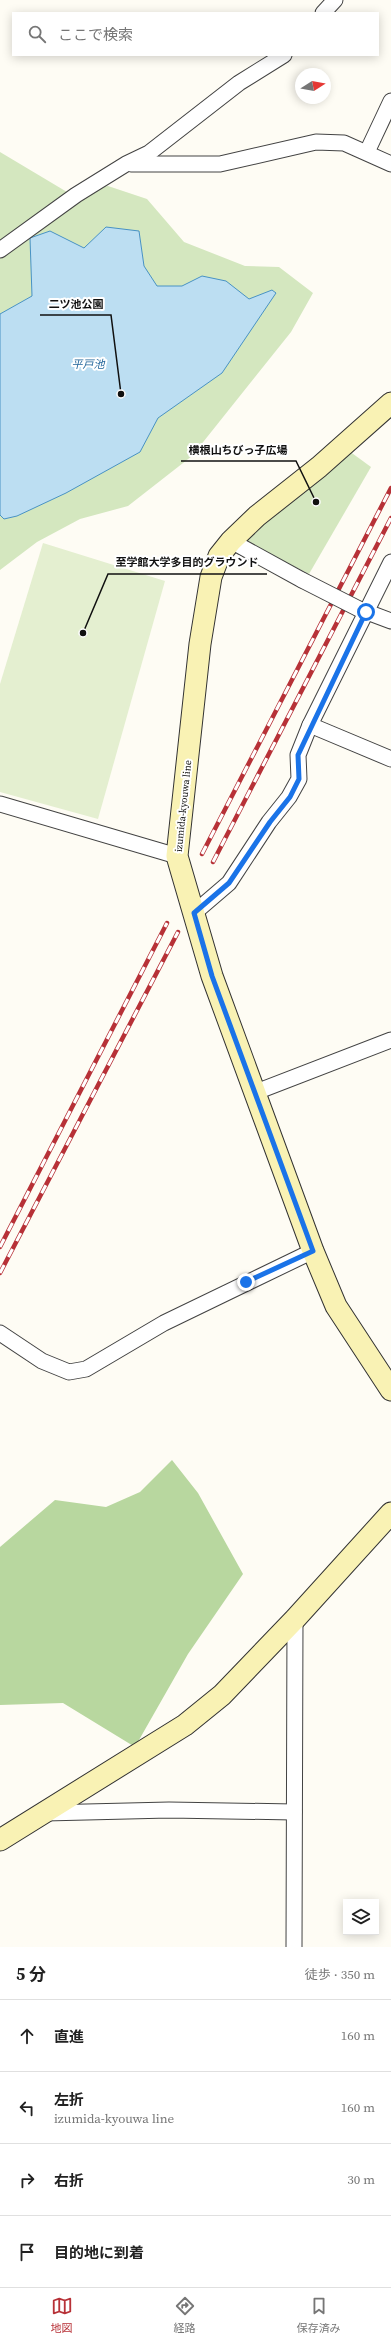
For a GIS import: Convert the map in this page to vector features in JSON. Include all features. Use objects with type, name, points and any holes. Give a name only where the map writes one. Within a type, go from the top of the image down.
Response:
[{"type":"main road","name":"izumida-kyouwa line","points":[[391,402],[319,467],[257,516],[231,540],[219,556],[212,577],[200,644],[177,856],[212,976],[256,1092],[313,1251],[336,1306],[391,1390]]},
{"type":"main road","points":[[0,1840],[185,1725],[222,1695],[295,1620],[391,1513]]},
{"type":"street","points":[[324,12],[335,0]]},
{"type":"street","points":[[0,250],[76,195],[126,164],[149,153],[239,83],[282,56]]},
{"type":"street","points":[[367,152],[391,101]]},
{"type":"street","points":[[126,164],[220,164],[316,142],[344,143],[391,164]]},
{"type":"street","points":[[231,540],[302,580],[363,610],[391,621]]},
{"type":"street","points":[[194,913],[229,883],[270,822],[290,797],[299,779],[298,755],[310,725],[363,610],[391,562]]},
{"type":"street","points":[[310,725],[391,759]]},
{"type":"street","points":[[0,804],[177,856]]},
{"type":"street","points":[[256,1092],[391,1040]]},
{"type":"street","points":[[0,1333],[42,1361],[69,1372],[86,1369],[164,1323],[313,1251]]},
{"type":"street","points":[[294,1947],[295,1620]]},
{"type":"street","points":[[44,1813],[170,1810],[294,1812]]},
{"type":"green space","name":"平戸池","points":[[0,152],[67,192],[108,186],[147,199],[184,242],[245,266],[279,267],[313,293],[291,332],[192,456],[128,506],[80,519],[37,542],[0,570]]},
{"type":"green space","points":[[345,448],[371,467],[309,574],[239,538]]},
{"type":"green space","points":[[43,543],[165,581],[98,819],[0,792],[0,684]]},
{"type":"green space","points":[[172,1460],[198,1493],[243,1574],[188,1654],[135,1747],[63,1703],[0,1705],[0,1547],[55,1500],[106,1507],[140,1492]]},
{"type":"water","name":"平戸池","points":[[106,227],[139,231],[144,266],[157,286],[182,286],[202,276],[226,281],[249,299],[272,290],[276,293],[222,373],[158,418],[140,452],[66,493],[17,516],[4,519],[0,515],[0,314],[32,296],[30,238],[50,231],[84,248]]},
{"type":"railway","points":[[202,854],[391,488]]},
{"type":"railway","points":[[213,862],[391,518]]},
{"type":"railway","points":[[0,1247],[167,923]]},
{"type":"railway","points":[[0,1273],[178,932]]},
{"type":"place","name":"二ツ池公園","points":[[121,394]]},
{"type":"place","name":"横根山ちびっ子広場","points":[[316,502]]},
{"type":"place","name":"至学館大学多目的グラウンド","points":[[83,633]]},
{"type":"route","points":[[246,1282],[313,1251],[288,1178],[212,976],[194,913],[229,883],[270,822],[290,797],[299,779],[298,755],[310,725],[366,612]]}]
